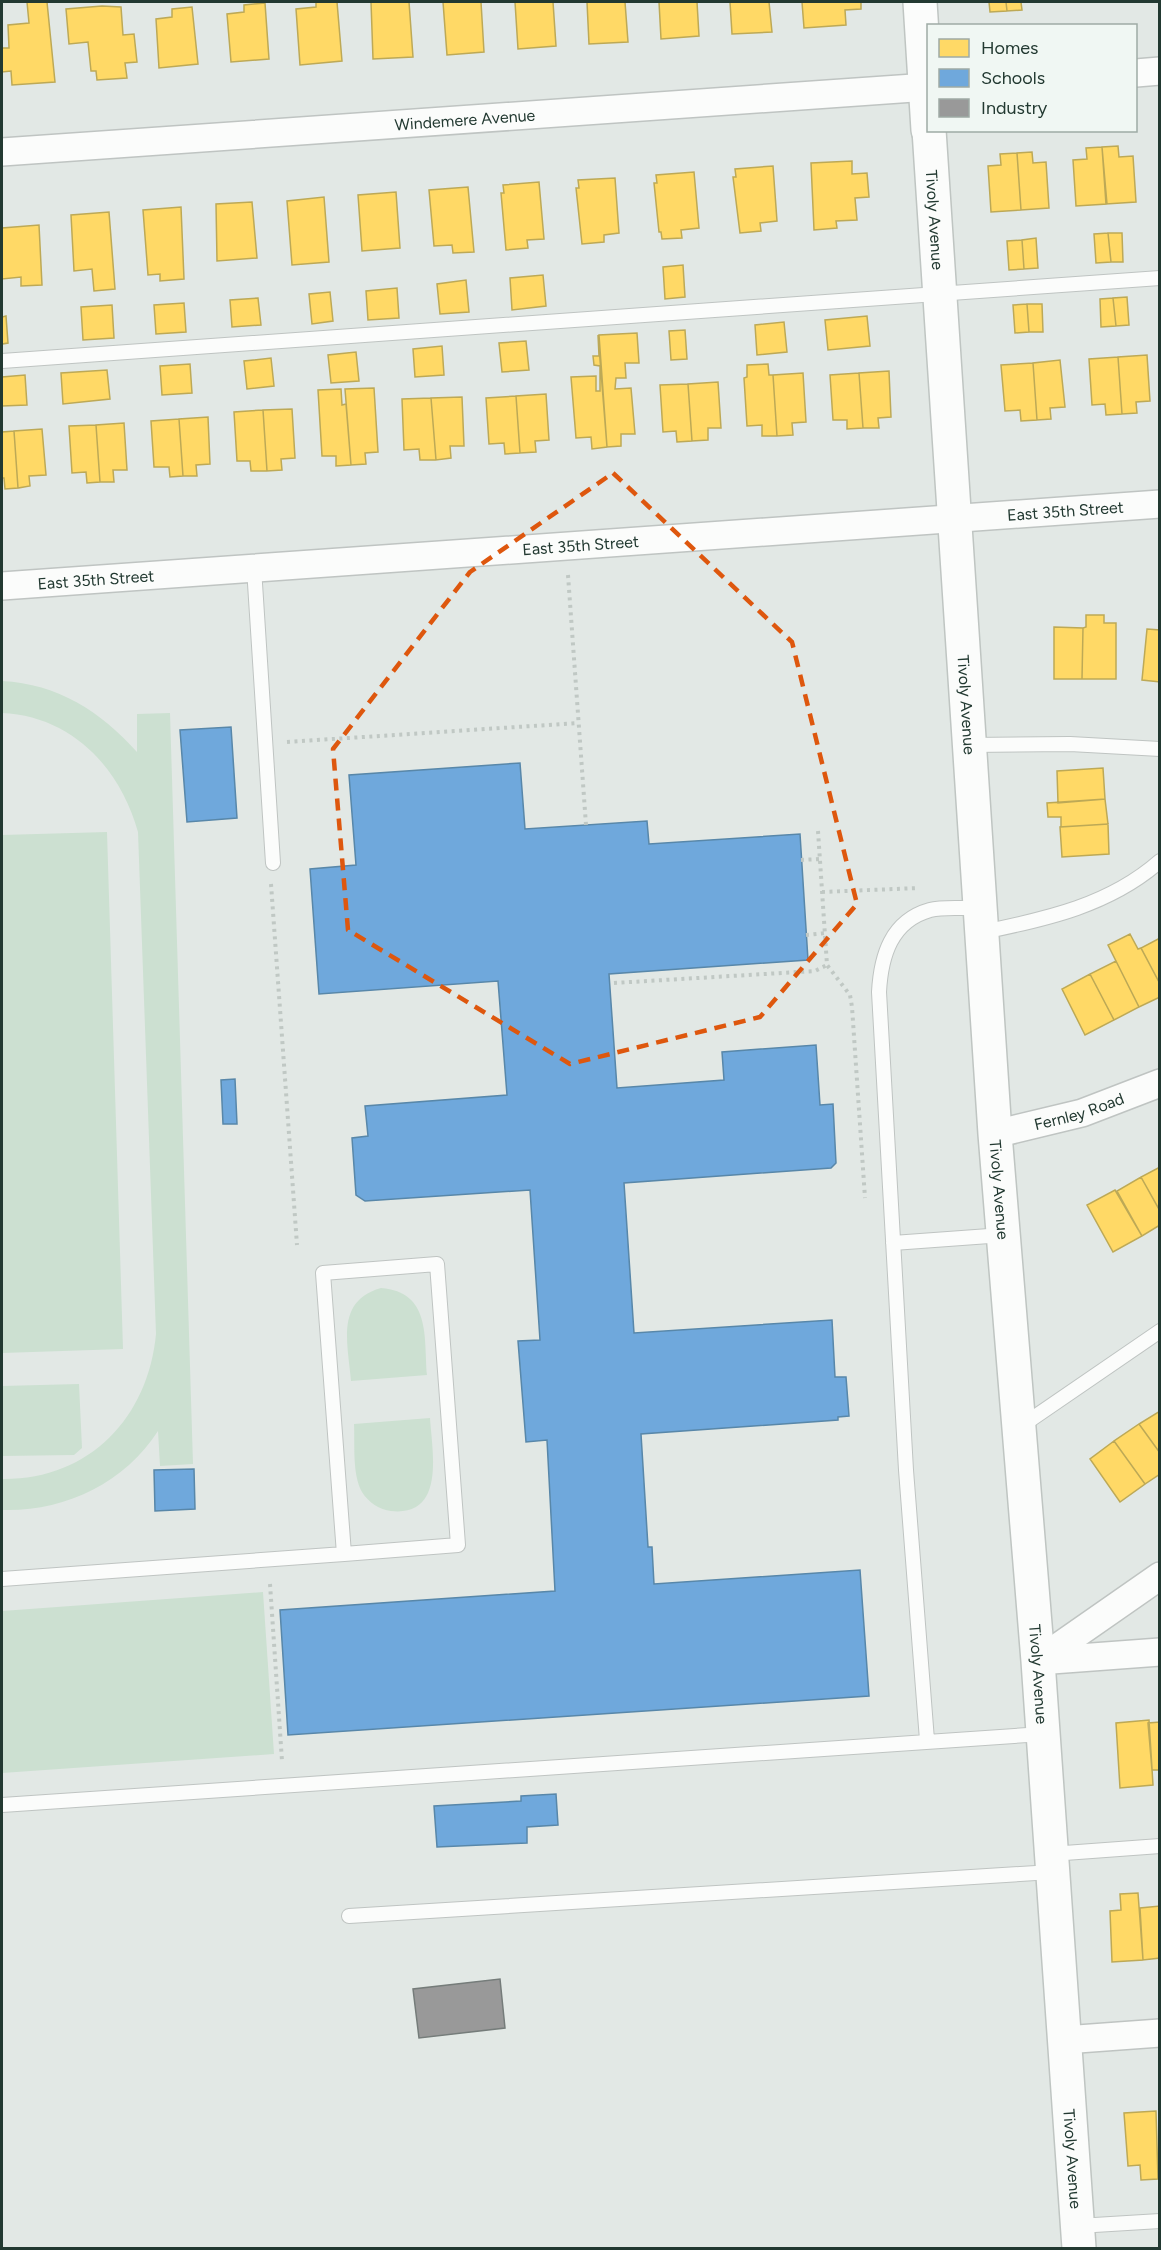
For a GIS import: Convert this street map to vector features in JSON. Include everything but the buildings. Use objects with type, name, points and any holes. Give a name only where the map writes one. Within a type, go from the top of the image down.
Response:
[{"type":"street","name":"Tivoly Avenue","points":[[920,2],[927,88]]},
{"type":"street","points":[[1137,73],[1160,71]]},
{"type":"street","name":"Windemere Avenue","points":[[2,152],[927,88]]},
{"type":"street","name":"Tivoly Avenue","points":[[928,132],[983,920],[995,1134],[1038,1661],[1078,2237]]},
{"type":"street","name":"East 35th Street","points":[[2,586],[1160,504]]},
{"type":"street","points":[[1130,507],[1160,512]]},
{"type":"street","name":"Fernley Road","points":[[995,1134],[1082,1113],[1160,1083]]},
{"type":"street","points":[[1038,1661],[1160,1576]]},
{"type":"street","points":[[1038,1661],[1160,1652]]},
{"type":"street","points":[[1064,2040],[1160,2033]]},
{"type":"lane","points":[[2,361],[1160,278]]},
{"type":"lane","points":[[254,568],[273,863]]},
{"type":"lane","points":[[970,745],[1070,744],[1160,749]]},
{"type":"lane","points":[[927,1740],[893,1243],[879,992],[880,969],[886,947],[896,931],[911,917],[932,910],[983,920],[1054,916],[1090,905],[1125,887],[1160,861]]},
{"type":"lane","points":[[893,1243],[1003,1235]]},
{"type":"lane","points":[[2,1579],[344,1554],[458,1545],[437,1264],[323,1272],[344,1554]]},
{"type":"lane","points":[[1018,1429],[1160,1331]]},
{"type":"lane","points":[[2,1805],[927,1740],[1043,1734]]},
{"type":"lane","points":[[350,1916],[1052,1863],[1160,1846]]},
{"type":"lane","points":[[1078,2237],[1160,2221]]},
{"type":"path","points":[[568,575],[586,825]]},
{"type":"path","points":[[266,744],[578,723]]},
{"type":"path","points":[[818,831],[827,965],[850,995],[852,1007],[866,1206]]},
{"type":"path","points":[[801,860],[820,859]]},
{"type":"path","points":[[273,863],[270,869],[297,1245]]},
{"type":"path","points":[[822,891],[924,888]]},
{"type":"path","points":[[806,935],[825,933]]},
{"type":"path","points":[[614,983],[815,971],[827,965]]},
{"type":"path","points":[[270,1584],[282,1761]]},
{"type":"highlighted area","points":[[613,473],[792,642],[857,904],[760,1017],[570,1064],[348,930],[333,749],[470,572]]},
{"type":"green space","points":[[2,681],[42,688],[77,702],[108,724],[137,752],[137,714],[170,713],[193,1464],[160,1466],[158,1431],[128,1466],[110,1480],[90,1491],[47,1506],[2,1510],[2,1479],[33,1477],[62,1469],[87,1456],[109,1438],[127,1417],[141,1392],[151,1364],[156,1334],[138,832],[119,786],[89,749],[71,735],[50,724],[27,716],[2,713]]},
{"type":"green space","points":[[107,832],[123,1349],[2,1353],[2,835]]},
{"type":"green space","points":[[381,1288],[397,1291],[409,1298],[417,1307],[424,1332],[427,1375],[351,1381],[347,1339],[351,1313],[356,1303],[366,1294]]},
{"type":"green space","points":[[79,1384],[82,1448],[74,1455],[2,1456],[2,1386]]},
{"type":"green space","points":[[430,1418],[433,1464],[428,1493],[421,1504],[409,1510],[391,1511],[375,1505],[362,1492],[359,1485],[355,1459],[354,1424]]},
{"type":"green space","points":[[263,1592],[274,1754],[2,1773],[2,1611]]}]
